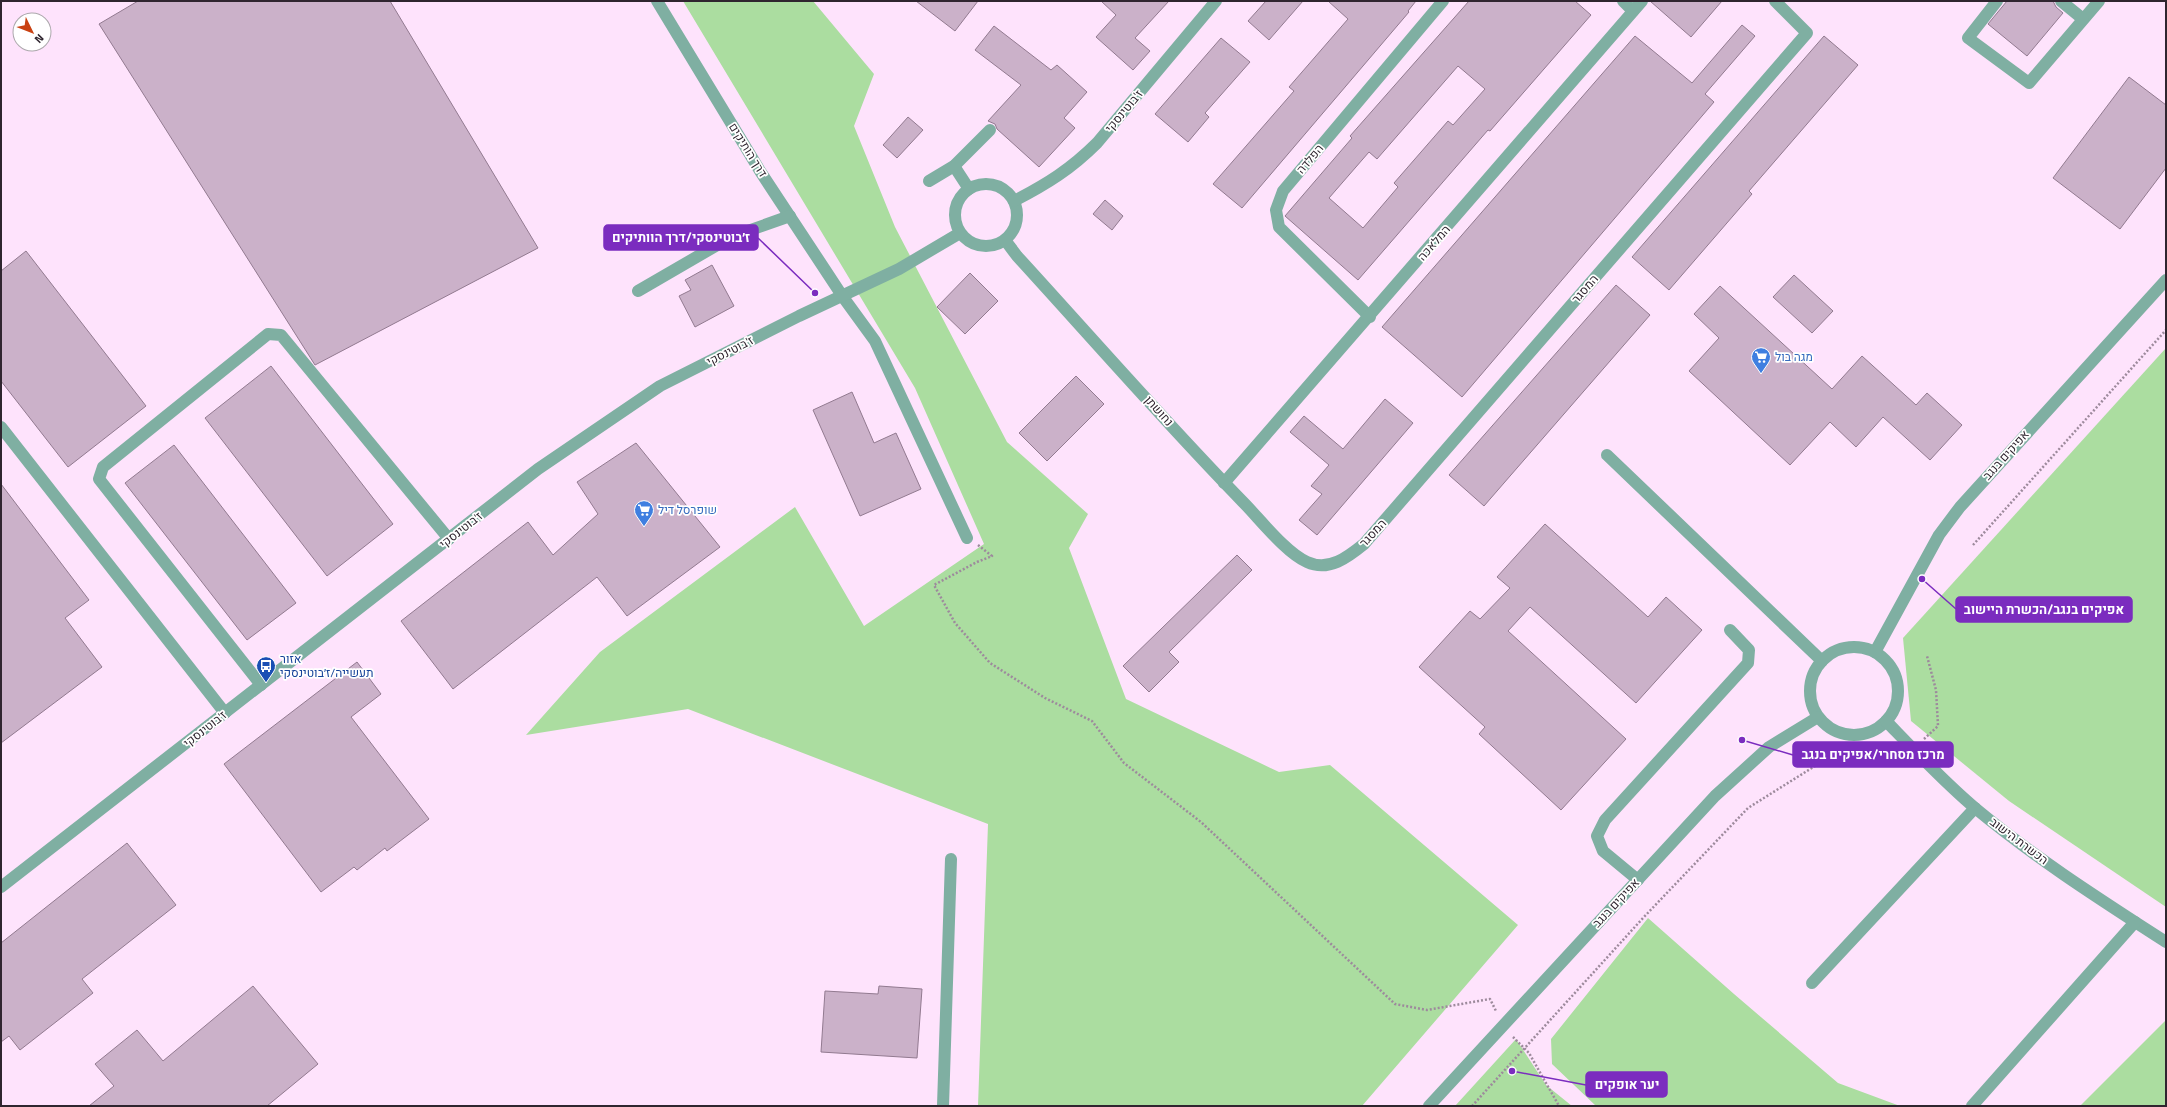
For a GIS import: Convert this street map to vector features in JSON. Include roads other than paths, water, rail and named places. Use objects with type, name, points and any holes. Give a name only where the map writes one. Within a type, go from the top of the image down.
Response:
[{"type":"street","name":"דרך הותיקים","points":[[657,1],[760,171],[843,297],[875,341],[967,538]]},
{"type":"street","name":"ז'בוטינסקי","points":[[1014,201],[1047,184],[1076,164],[1097,142],[1216,1]]},
{"type":"street","name":"הפלדה","points":[[1370,317],[1279,227],[1276,210],[1283,191],[1443,1]]},
{"type":"street","points":[[1623,1],[1633,11]]},
{"type":"street","name":"המלאכה","points":[[1224,483],[1370,317],[1642,1]]},
{"type":"street","name":"המסגר","points":[[1325,566],[1343,561],[1364,544],[1807,33],[1775,1]]},
{"type":"street","points":[[1997,1],[1968,38],[2029,84],[2099,1]]},
{"type":"street","points":[[2061,1],[2083,19]]},
{"type":"street","points":[[929,181],[954,166],[990,130]]},
{"type":"street","points":[[954,166],[969,189]]},
{"type":"street","points":[[978,184],[989,184],[999,187],[1008,193],[1014,201],[1017,218],[1013,230],[1005,240],[993,245],[981,246],[973,244],[960,233],[955,224],[954,214],[961,196],[978,184]]},
{"type":"street","points":[[638,291],[731,236],[790,216]]},
{"type":"street","name":"ז'בוטינסקי","points":[[1,887],[538,469],[660,386],[799,316],[843,297],[899,269],[960,233]]},
{"type":"street","name":"נחושתן","points":[[1005,240],[1017,256],[1224,483],[1292,553],[1308,563],[1325,566]]},
{"type":"street","name":"אפיקים בנגב","points":[[1875,652],[1936,542],[1960,507],[2166,280]]},
{"type":"street","points":[[261,685],[99,479],[103,467],[268,334],[281,335],[449,539]]},
{"type":"street","points":[[1,427],[225,713]]},
{"type":"street","points":[[1607,455],[1822,661]]},
{"type":"street","points":[[1638,880],[1603,851],[1597,836],[1604,820],[1748,663],[1749,650],[1730,630]]},
{"type":"street","points":[[1844,648],[1862,648],[1875,652],[1890,666],[1897,681],[1897,698],[1886,721],[1872,731],[1855,735],[1842,733],[1830,728],[1818,717],[1811,701],[1810,693],[1813,676],[1822,661],[1828,655],[1844,648]]},
{"type":"street","name":"אפיקים בנגב","points":[[1429,1106],[1715,796],[1769,747],[1818,717]]},
{"type":"street","name":"הכשרת הישוב","points":[[1886,721],[1975,808],[2036,855],[2166,942]]},
{"type":"street","points":[[1812,983],[1975,808]]},
{"type":"street","points":[[943,1106],[951,859]]},
{"type":"street","points":[[1972,1106],[2135,922]]},
{"type":"place","name":"ז׳בוטינסקי/דרך הוותיקים","points":[[815,293]]},
{"type":"place","name":"מגה בול","points":[[1761,374]]},
{"type":"place","name":"שופרסל דיל","points":[[644,527]]},
{"type":"place","name":"אפיקים בנגב/הכשרת היישוב","points":[[1922,579]]},
{"type":"place","name":"אזור תעשייה/ז׳בוטינסקי","points":[[266,683]]},
{"type":"place","name":"מרכז מסחרי/אפיקים בנגב","points":[[1742,740]]},
{"type":"place","name":"יער אופקים","points":[[1512,1071]]}]
